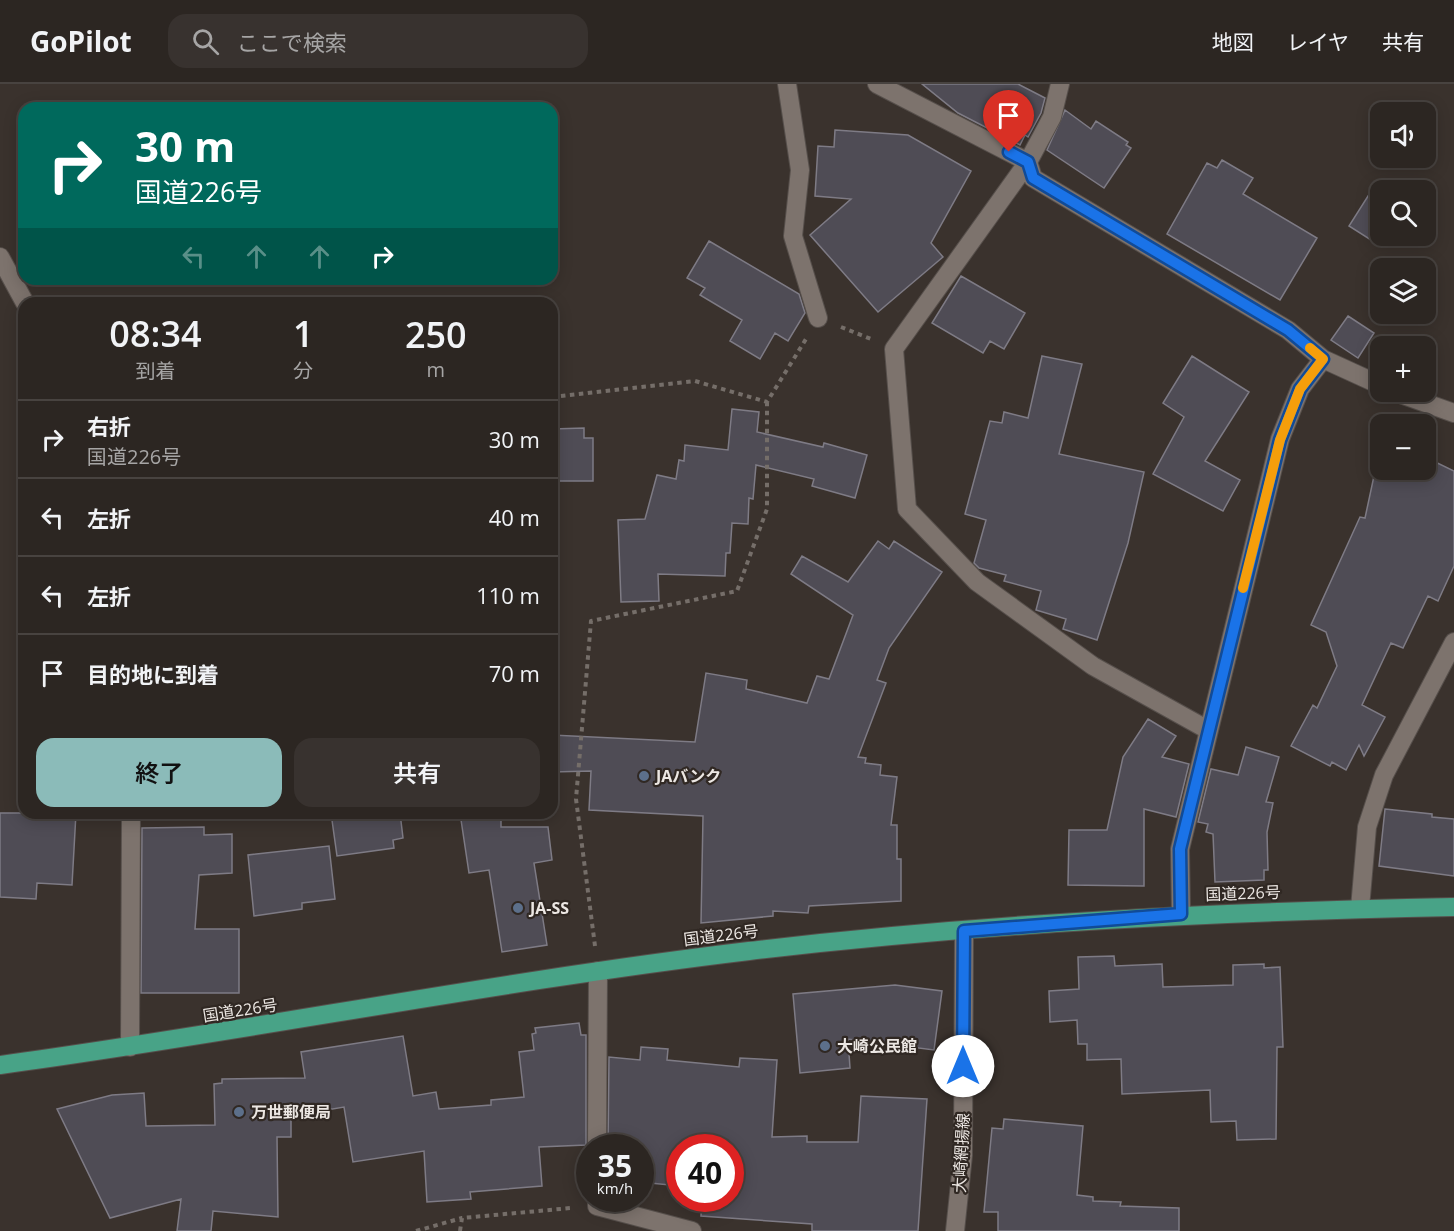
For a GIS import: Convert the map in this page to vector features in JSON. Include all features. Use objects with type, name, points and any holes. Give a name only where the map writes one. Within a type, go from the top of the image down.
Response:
[{"type":"highway","name":"国道226号","points":[[0,1065],[130,1047],[598,970],[753,950],[1181,914],[1454,907]]},
{"type":"street","points":[[787,84],[800,170],[793,236],[818,318]]},
{"type":"street","points":[[877,84],[1028,162],[1033,178],[1288,330],[1323,359],[1370,380]]},
{"type":"street","points":[[1060,84],[1052,117],[1028,162],[894,349],[908,509],[977,582],[1093,666],[1208,730]]},
{"type":"street","points":[[0,257],[22,297]]},
{"type":"street","points":[[1181,914],[1180,849],[1280,440],[1300,389],[1323,359]]},
{"type":"street","points":[[1423,402],[1454,413]]},
{"type":"street","points":[[1360,908],[1367,826],[1384,775],[1454,642]]},
{"type":"street","points":[[130,1047],[131,819]]},
{"type":"street","name":"大崎網揚線","points":[[955,1231],[963,1155],[964,931]]},
{"type":"street","points":[[597,1134],[598,970]]},
{"type":"street","points":[[630,1212],[692,1231]]},
{"type":"path","points":[[598,970],[576,799],[591,621],[737,591],[767,509],[767,402],[818,318],[894,349]]},
{"type":"path","points":[[558,396],[695,381],[767,402]]},
{"type":"path","points":[[416,1231],[462,1218],[576,1204]]},
{"type":"path","points":[[460,1231],[462,1218]]},
{"type":"building","points":[[922,84],[1018,84],[1045,98],[1041,113],[1028,137],[1025,135],[1020,145],[958,113]]},
{"type":"building","points":[[1065,110],[1091,129],[1096,121],[1128,142],[1126,145],[1131,148],[1104,188],[1047,150]]},
{"type":"building","points":[[835,130],[908,135],[971,171],[931,243],[943,257],[878,312],[810,235],[851,199],[815,196],[818,146],[834,147]]},
{"type":"building","points":[[1222,160],[1253,178],[1243,194],[1317,238],[1280,300],[1167,234],[1207,163],[1217,168]]},
{"type":"building","points":[[1370,193],[1370,239],[1349,226]]},
{"type":"building","points":[[709,241],[799,294],[805,313],[788,341],[775,333],[760,359],[730,341],[742,320],[700,295],[705,288],[687,278]]},
{"type":"building","points":[[961,276],[1025,313],[1004,349],[990,341],[983,353],[932,323]]},
{"type":"building","points":[[1348,316],[1374,333],[1358,358],[1331,340]]},
{"type":"building","points":[[1042,356],[1082,364],[1059,454],[1144,472],[1128,543],[1097,640],[1063,629],[1066,619],[1036,610],[1041,591],[1004,581],[1006,575],[979,568],[974,563],[986,520],[965,514],[990,421],[1002,423],[1004,412],[1028,418]]},
{"type":"building","points":[[1192,356],[1249,392],[1205,461],[1240,480],[1223,511],[1153,474],[1184,417],[1163,403]]},
{"type":"building","points":[[732,409],[759,412],[757,432],[823,447],[824,443],[867,455],[855,498],[812,486],[814,479],[756,465],[753,499],[749,498],[748,524],[732,523],[730,553],[726,553],[725,576],[658,574],[659,601],[621,602],[618,520],[645,519],[657,475],[676,479],[679,460],[684,461],[685,445],[728,450]]},
{"type":"building","points":[[584,428],[584,438],[593,438],[593,481],[558,481],[558,429]]},
{"type":"building","points":[[1436,462],[1454,471],[1454,566],[1438,601],[1428,596],[1403,648],[1391,643],[1362,705],[1385,717],[1364,756],[1359,745],[1346,770],[1332,762],[1330,766],[1291,746],[1313,705],[1317,708],[1337,666],[1326,632],[1311,625],[1360,517],[1365,518],[1373,480],[1436,480]]},
{"type":"building","points":[[878,541],[889,549],[894,541],[942,572],[889,648],[877,680],[886,683],[858,757],[866,758],[865,763],[881,765],[880,775],[897,777],[891,825],[897,825],[897,859],[901,859],[901,901],[809,906],[808,913],[773,911],[773,916],[701,923],[703,816],[589,810],[591,771],[558,772],[558,735],[695,742],[706,673],[747,680],[746,689],[807,703],[817,676],[829,679],[853,615],[791,574],[802,556],[848,582]]},
{"type":"building","points":[[1148,719],[1176,736],[1162,757],[1189,764],[1176,817],[1144,809],[1144,886],[1068,885],[1069,830],[1107,830],[1123,757]]},
{"type":"building","points":[[1246,747],[1279,757],[1266,802],[1273,803],[1267,832],[1268,870],[1264,870],[1264,880],[1215,882],[1213,834],[1206,832],[1208,824],[1198,822],[1211,769],[1238,775]]},
{"type":"building","points":[[1385,809],[1454,819],[1454,876],[1379,866]]},
{"type":"building","points":[[0,813],[18,813],[18,819],[76,819],[72,885],[37,883],[36,899],[0,897]]},
{"type":"building","points":[[332,819],[401,819],[403,838],[393,840],[394,848],[337,856]]},
{"type":"building","points":[[461,819],[501,819],[501,827],[548,827],[552,860],[534,863],[547,945],[502,952],[489,870],[469,873]]},
{"type":"building","points":[[204,827],[204,835],[232,834],[232,873],[199,875],[195,929],[239,929],[239,993],[141,993],[142,828]]},
{"type":"building","points":[[329,846],[335,899],[302,903],[302,909],[254,916],[248,855]]},
{"type":"building","points":[[1114,956],[1115,966],[1162,964],[1163,987],[1233,985],[1233,965],[1264,964],[1264,968],[1280,967],[1283,1047],[1277,1047],[1276,1139],[1237,1140],[1236,1121],[1211,1122],[1210,1090],[1122,1094],[1121,1059],[1087,1060],[1087,1044],[1078,1044],[1077,1020],[1050,1022],[1049,991],[1079,989],[1078,957]]},
{"type":"building","points":[[895,985],[942,991],[934,1050],[848,1039],[850,1068],[800,1073],[793,994]]},
{"type":"building","points":[[579,1023],[581,1035],[586,1035],[586,1134],[576,1134],[576,1145],[539,1147],[542,1186],[470,1192],[471,1199],[427,1202],[424,1151],[353,1162],[344,1107],[291,1116],[291,1137],[277,1137],[278,1217],[213,1211],[211,1231],[177,1231],[181,1199],[110,1218],[57,1109],[112,1095],[144,1093],[146,1126],[215,1125],[214,1084],[222,1083],[222,1079],[305,1078],[301,1052],[403,1036],[413,1096],[436,1092],[439,1109],[491,1105],[491,1100],[524,1097],[519,1052],[534,1050],[532,1034],[536,1033],[535,1028]]},
{"type":"building","points":[[641,1047],[668,1049],[667,1060],[739,1067],[740,1058],[777,1060],[772,1137],[807,1136],[807,1142],[858,1142],[861,1096],[927,1099],[918,1231],[812,1231],[812,1224],[701,1216],[701,1212],[744,1212],[744,1134],[666,1134],[666,1185],[654,1183],[654,1134],[608,1134],[609,1057],[640,1060]]},
{"type":"building","points":[[1004,1119],[1083,1126],[1077,1195],[1093,1197],[1093,1201],[1121,1202],[1120,1206],[1179,1208],[1179,1231],[998,1231],[998,1212],[984,1212],[992,1128],[1003,1129]]},
{"type":"slow traffic","points":[[1243,588],[1280,440],[1300,389],[1323,359],[1310,348]]},
{"type":"place","name":"JAバンク","points":[[644,776]]},
{"type":"place","name":"JA-SS","points":[[518,908]]},
{"type":"place","name":"大崎公民館","points":[[825,1046]]},
{"type":"place","name":"万世郵便局","points":[[239,1112]]},
{"type":"route","points":[[963,1066],[964,931],[1181,914],[1180,849],[1280,440],[1300,389],[1323,359],[1288,330],[1033,178],[1028,162],[1009,152]]}]
